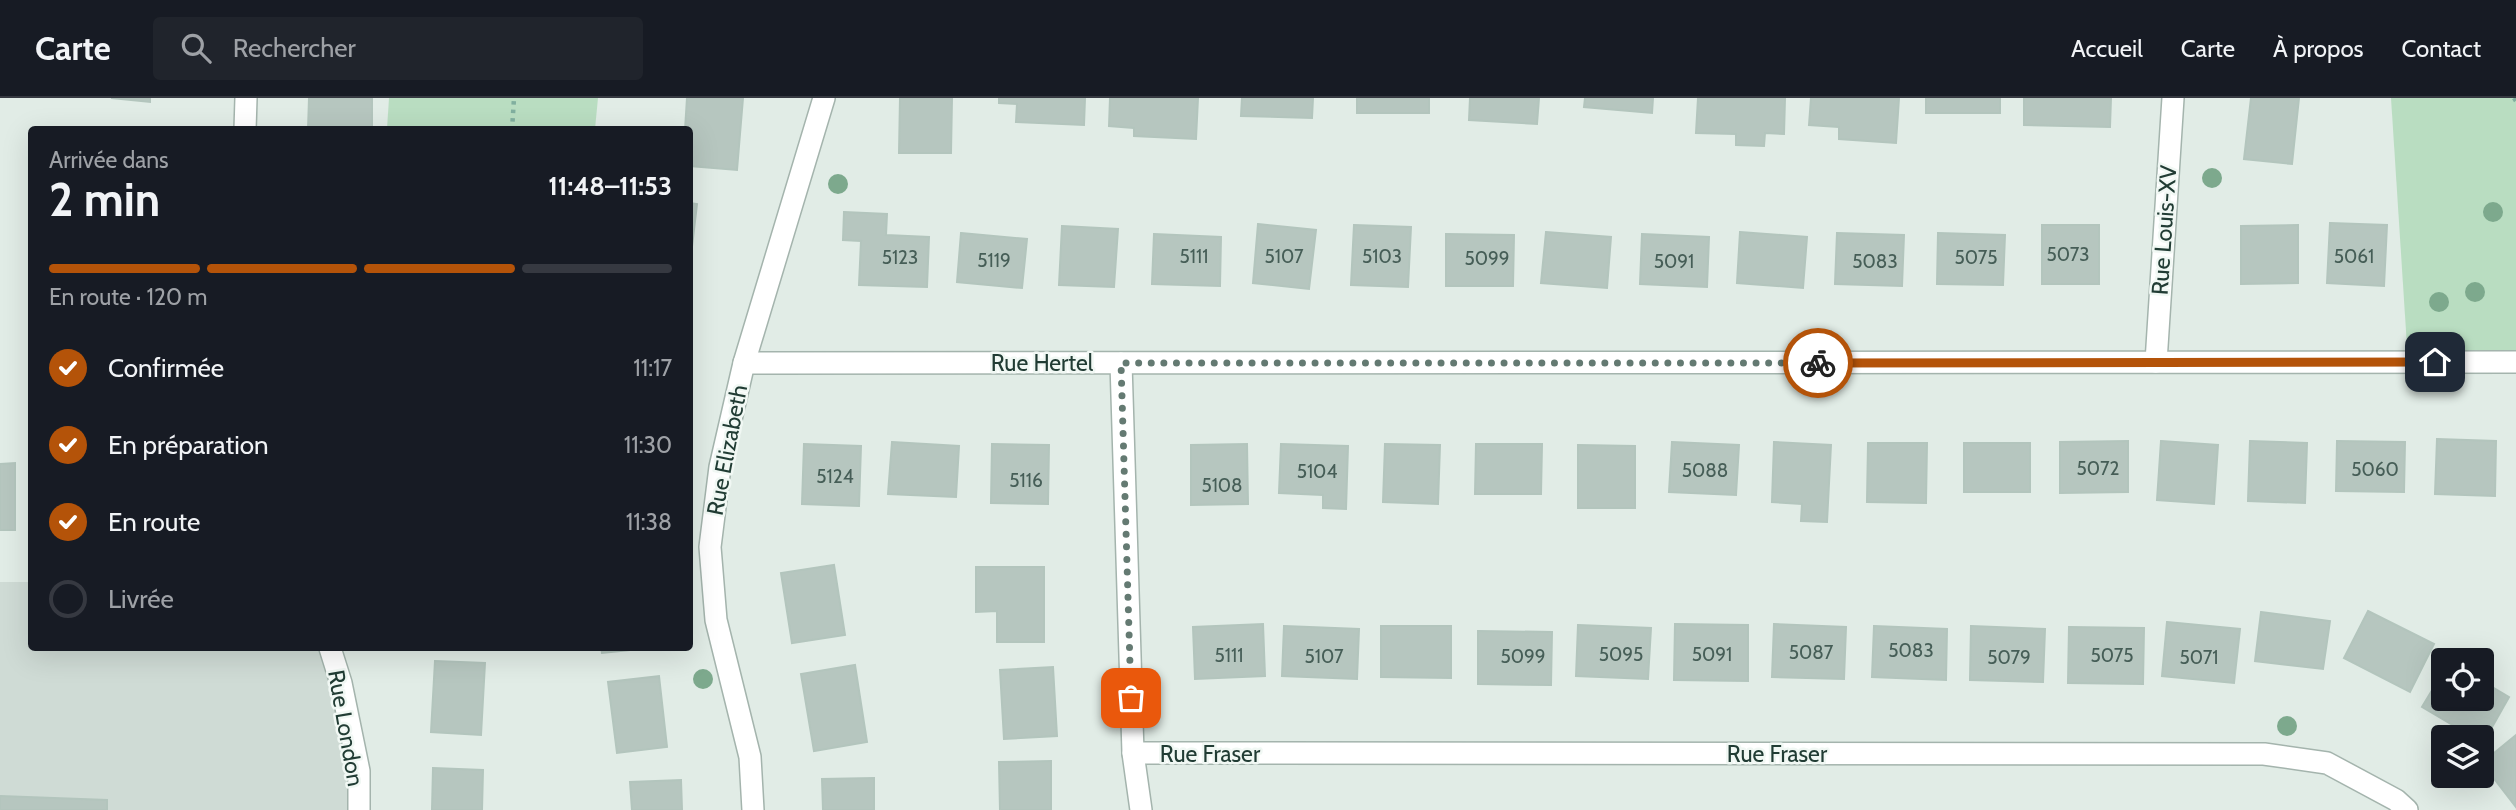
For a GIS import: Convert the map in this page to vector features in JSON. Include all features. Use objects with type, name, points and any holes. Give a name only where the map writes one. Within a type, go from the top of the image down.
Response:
[{"type":"street","points":[[245,126],[246,98]]},
{"type":"street","name":"Rue Elizabeth","points":[[753,810],[750,757],[716,621],[710,547],[720,467],[744,363],[824,98]]},
{"type":"street","name":"Rue Louis-XV","points":[[2156,362],[2173,98]]},
{"type":"street","name":"Rue Hertel","points":[[744,363],[2516,362]]},
{"type":"street","points":[[1121,363],[1133,753],[1141,810]]},
{"type":"street","name":"Rue London","points":[[331,651],[341,683],[359,771],[359,810]]},
{"type":"street","name":"Rue Fraser","points":[[1133,753],[2263,754],[2327,763],[2396,800],[2407,810]]},
{"type":"path","points":[[512,126],[514,98]]},
{"type":"shaded area","points":[[0,582],[28,582],[28,651],[331,651],[359,810],[0,810]]},
{"type":"green space","points":[[389,98],[598,98],[595,126],[387,126]]},
{"type":"green space","points":[[2391,98],[2516,98],[2516,362],[2408,362]]},
{"type":"building","points":[[111,98],[150,98],[150,102]]},
{"type":"building","points":[[309,98],[372,98],[372,126],[308,126]]},
{"type":"building","points":[[687,98],[743,98],[737,170],[693,166],[693,126],[685,126]]},
{"type":"building","points":[[900,98],[952,98],[951,153],[899,153]]},
{"type":"building","points":[[999,98],[1085,98],[1084,125],[1016,122],[1017,104],[999,103]]},
{"type":"building","points":[[1110,98],[1198,98],[1196,139],[1134,136],[1134,128],[1109,126]]},
{"type":"building","points":[[1242,98],[1313,98],[1312,118],[1241,116]]},
{"type":"building","points":[[1357,98],[1429,98],[1429,113],[1357,113]]},
{"type":"building","points":[[1470,98],[1539,98],[1537,124],[1469,120]]},
{"type":"building","points":[[1585,98],[1653,98],[1652,113],[1584,107]]},
{"type":"building","points":[[1698,98],[1785,98],[1784,134],[1765,133],[1764,146],[1736,145],[1736,134],[1696,133]]},
{"type":"building","points":[[1811,98],[1899,98],[1896,143],[1839,139],[1839,127],[1809,125]]},
{"type":"building","points":[[1926,98],[2000,98],[2000,113],[1926,113]]},
{"type":"building","points":[[2024,98],[2111,98],[2110,127],[2024,125]]},
{"type":"building","points":[[2251,98],[2299,98],[2292,164],[2244,159]]},
{"type":"building","points":[[693,203],[697,204],[693,238]]},
{"type":"building","points":[[844,212],[887,214],[886,235],[929,237],[927,287],[859,285],[861,241],[843,240]]},
{"type":"building","points":[[2330,223],[2387,225],[2384,286],[2327,283]]},
{"type":"building","points":[[1258,224],[1316,230],[1309,289],[1253,283]]},
{"type":"building","points":[[1354,225],[1411,227],[1408,287],[1351,285]]},
{"type":"building","points":[[2042,225],[2099,225],[2099,284],[2042,284]]},
{"type":"building","points":[[2298,225],[2298,283],[2241,284],[2241,226]]},
{"type":"building","points":[[1062,226],[1118,229],[1114,287],[1059,285]]},
{"type":"building","points":[[1546,232],[1611,237],[1607,288],[1541,283]]},
{"type":"building","points":[[1740,232],[1807,237],[1803,288],[1737,283]]},
{"type":"building","points":[[961,233],[1027,239],[1022,288],[957,282]]},
{"type":"building","points":[[1837,233],[1904,235],[1902,286],[1835,284]]},
{"type":"building","points":[[1938,233],[2005,235],[2003,285],[1937,284]]},
{"type":"building","points":[[1154,234],[1221,237],[1220,286],[1152,284]]},
{"type":"building","points":[[1446,234],[1514,235],[1513,286],[1446,286]]},
{"type":"building","points":[[1642,234],[1709,237],[1707,287],[1640,284]]},
{"type":"building","points":[[2437,439],[2496,441],[2495,496],[2435,494]]},
{"type":"building","points":[[2128,441],[2128,492],[2060,493],[2060,442]]},
{"type":"building","points":[[2161,441],[2218,445],[2214,504],[2157,500]]},
{"type":"building","points":[[2250,441],[2307,443],[2305,503],[2248,501]]},
{"type":"building","points":[[2337,441],[2405,442],[2404,492],[2336,491]]},
{"type":"building","points":[[892,442],[959,446],[956,497],[888,494]]},
{"type":"building","points":[[1672,442],[1739,445],[1736,495],[1669,492]]},
{"type":"building","points":[[1774,442],[1831,445],[1827,522],[1801,521],[1802,504],[1772,502]]},
{"type":"building","points":[[1868,443],[1927,443],[1926,503],[1867,502]]},
{"type":"building","points":[[1964,443],[2030,443],[2030,492],[1964,492]]},
{"type":"building","points":[[804,444],[861,446],[859,506],[802,504]]},
{"type":"building","points":[[992,444],[1049,445],[1048,504],[991,503]]},
{"type":"building","points":[[1247,444],[1248,504],[1191,505],[1191,445]]},
{"type":"building","points":[[1281,444],[1348,446],[1346,509],[1323,508],[1323,495],[1279,493]]},
{"type":"building","points":[[1385,444],[1440,445],[1438,504],[1383,502]]},
{"type":"building","points":[[1476,444],[1542,444],[1541,494],[1475,494]]},
{"type":"building","points":[[1578,445],[1635,446],[1635,508],[1578,508]]},
{"type":"building","points":[[15,463],[15,530],[0,530],[0,464]]},
{"type":"building","points":[[834,565],[845,635],[792,643],[781,573]]},
{"type":"building","points":[[976,567],[1044,567],[1044,642],[997,642],[997,611],[976,612]]},
{"type":"building","points":[[2368,611],[2434,644],[2410,692],[2344,658]]},
{"type":"building","points":[[2261,612],[2330,621],[2323,669],[2255,661]]},
{"type":"building","points":[[2167,622],[2240,629],[2234,683],[2162,676]]},
{"type":"building","points":[[1263,624],[1265,676],[1195,679],[1193,627]]},
{"type":"building","points":[[1675,624],[1748,625],[1748,681],[1674,680]]},
{"type":"building","points":[[1774,624],[1846,627],[1844,679],[1772,677]]},
{"type":"building","points":[[1578,625],[1651,628],[1648,679],[1576,676]]},
{"type":"building","points":[[1284,626],[1359,629],[1357,679],[1282,676]]},
{"type":"building","points":[[1381,626],[1451,626],[1451,678],[1381,677]]},
{"type":"building","points":[[1874,626],[1947,629],[1946,680],[1872,677]]},
{"type":"building","points":[[1971,626],[2045,629],[2043,682],[1970,680]]},
{"type":"building","points":[[2069,627],[2144,628],[2143,684],[2068,683]]},
{"type":"building","points":[[1478,631],[1552,632],[1551,685],[1478,684]]},
{"type":"building","points":[[435,661],[485,663],[481,735],[431,732]]},
{"type":"building","points":[[855,665],[867,742],[814,751],[801,674]]},
{"type":"building","points":[[1053,667],[1057,736],[1004,739],[1000,670]]},
{"type":"building","points":[[659,676],[667,747],[617,753],[608,682]]},
{"type":"building","points":[[2494,688],[2509,697],[2493,725],[2453,725],[2422,707],[2431,692],[2431,711],[2494,711]]},
{"type":"building","points":[[2516,735],[2516,807],[2494,779],[2494,753]]},
{"type":"building","points":[[1051,761],[1051,810],[1000,810],[999,762]]},
{"type":"building","points":[[433,768],[483,770],[482,810],[432,810]]},
{"type":"building","points":[[874,778],[874,810],[823,810],[822,779]]},
{"type":"building","points":[[681,780],[682,810],[632,810],[630,782]]},
{"type":"building","points":[[0,796],[107,800],[107,810],[0,810]]},
{"type":"way so far","points":[[1131,698],[1121,363],[1818,363]]},
{"type":"route","points":[[1818,363],[2435,362]]}]
